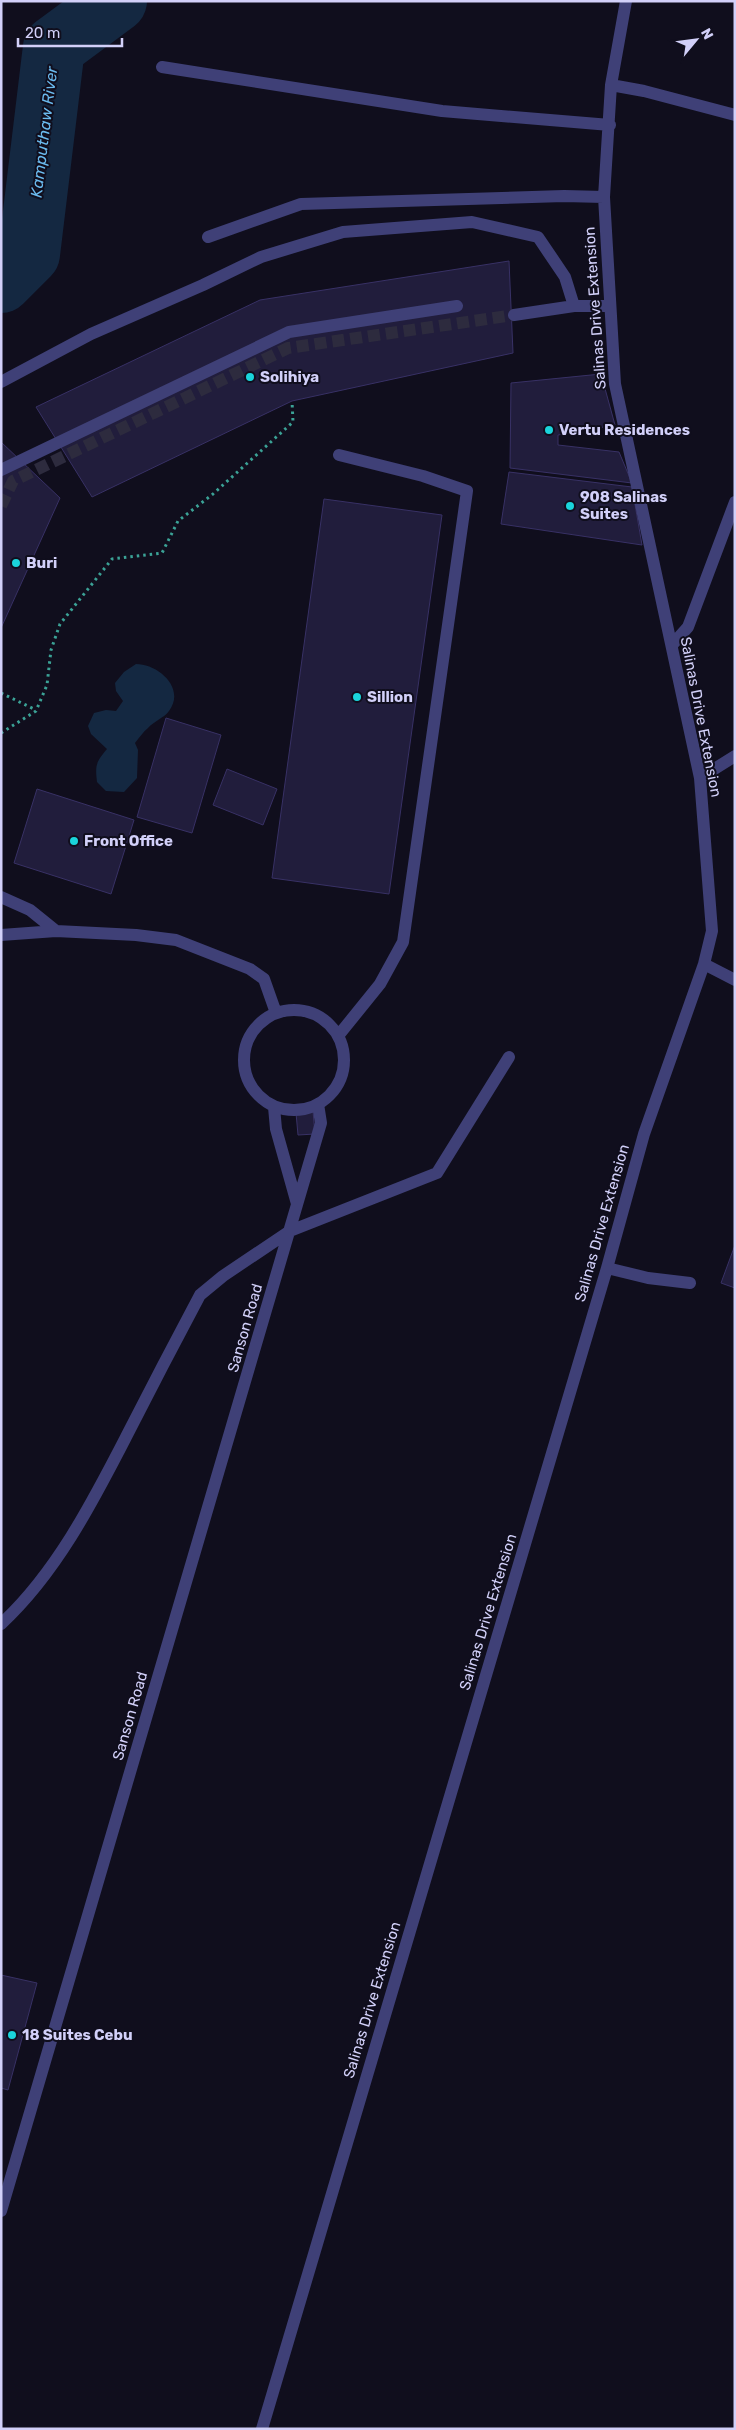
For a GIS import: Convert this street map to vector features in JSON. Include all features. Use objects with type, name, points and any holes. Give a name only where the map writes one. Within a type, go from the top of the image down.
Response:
[{"type":"street","name":"Salinas Drive Extension","points":[[262,2429],[607,1268],[644,1134],[704,964],[712,930],[700,778],[615,384],[604,197],[611,85],[626,1]]},
{"type":"street","points":[[162,67],[442,111],[610,125]]},
{"type":"street","points":[[611,85],[644,91],[735,115]]},
{"type":"street","points":[[208,237],[301,204],[564,196],[604,197]]},
{"type":"street","points":[[1,382],[91,334],[203,285],[261,257],[343,232],[472,222],[538,237],[565,277],[574,306]]},
{"type":"street","points":[[1,470],[289,332],[457,306]]},
{"type":"street","points":[[514,315],[574,306],[610,306]]},
{"type":"street","points":[[338,1036],[380,984],[402,942],[466,491],[423,476],[340,454]]},
{"type":"street","points":[[672,645],[688,628],[735,502]]},
{"type":"street","points":[[700,778],[735,756]]},
{"type":"street","points":[[1,897],[30,910],[56,931]]},
{"type":"street","points":[[1,935],[56,931],[136,935],[176,940],[250,969],[264,979],[276,1013]]},
{"type":"street","points":[[704,964],[735,980]]},
{"type":"street","points":[[302,1010],[315,1014],[328,1024],[338,1036],[343,1051],[343,1067],[339,1082],[330,1095],[318,1104],[303,1110],[288,1110],[274,1107],[261,1099],[251,1087],[245,1073],[243,1059],[246,1044],[253,1031],[263,1020],[276,1013],[302,1010]]},
{"type":"street","points":[[1,1624],[26,1601],[62,1549],[102,1483],[200,1295],[223,1276],[290,1231],[437,1173],[509,1057]]},
{"type":"street","name":"Sanson Road","points":[[1,2210],[322,1123],[318,1104]]},
{"type":"street","points":[[274,1107],[276,1129],[297,1204]]},
{"type":"street","points":[[607,1268],[648,1278],[690,1283]]},
{"type":"path","points":[[1,732],[36,711],[47,685],[51,650],[60,624],[112,559],[162,553],[178,520],[214,494],[293,422],[292,401]]},
{"type":"path","points":[[1,693],[36,711]]},
{"type":"water","points":[[136,664],[153,668],[167,679],[172,686],[173,702],[169,711],[150,726],[135,743],[138,750],[137,778],[124,792],[106,791],[97,782],[96,771],[98,761],[107,749],[91,734],[88,726],[94,713],[106,710],[116,711],[123,701],[116,691],[115,683],[124,672]]},
{"type":"building","name":"Solihiya","points":[[509,261],[513,353],[292,401],[92,497],[36,407],[260,300]]},
{"type":"building","name":"Vertu Residences","points":[[601,374],[615,425],[558,435],[558,445],[619,452],[632,483],[510,468],[511,383]]},
{"type":"building","name":"Buri","points":[[1,442],[60,498],[1,628]]},
{"type":"building","name":"908 Salinas Suites","points":[[509,472],[632,487],[642,545],[501,524]]},
{"type":"building","name":"Sillion","points":[[324,499],[442,515],[389,894],[272,878]]},
{"type":"building","points":[[166,718],[221,735],[192,833],[137,817]]},
{"type":"building","points":[[227,769],[277,789],[263,825],[213,805]]},
{"type":"building","name":"Front Office","points":[[37,789],[134,820],[111,894],[14,863]]},
{"type":"building","points":[[313,1111],[315,1134],[298,1135],[296,1113]]},
{"type":"building","points":[[735,1245],[735,1288],[721,1283]]},
{"type":"building","name":"18 Suites Cebu","points":[[1,1975],[37,1983],[8,2090],[1,2088]]},
{"type":"waterway","name":"Kamputhaw River","points":[[1,282],[29,254],[54,47],[116,1]]},
{"type":"tunnel","points":[[1,506],[13,481],[288,348],[514,315]]},
{"type":"place","name":"Solihiya","points":[[250,377]]},
{"type":"place","name":"Vertu Residences","points":[[549,430]]},
{"type":"place","name":"908 Salinas Suites","points":[[570,506]]},
{"type":"place","name":"Buri","points":[[16,563]]},
{"type":"place","name":"Sillion","points":[[357,697]]},
{"type":"place","name":"Front Office","points":[[74,841]]},
{"type":"place","name":"18 Suites Cebu","points":[[12,2035]]}]
